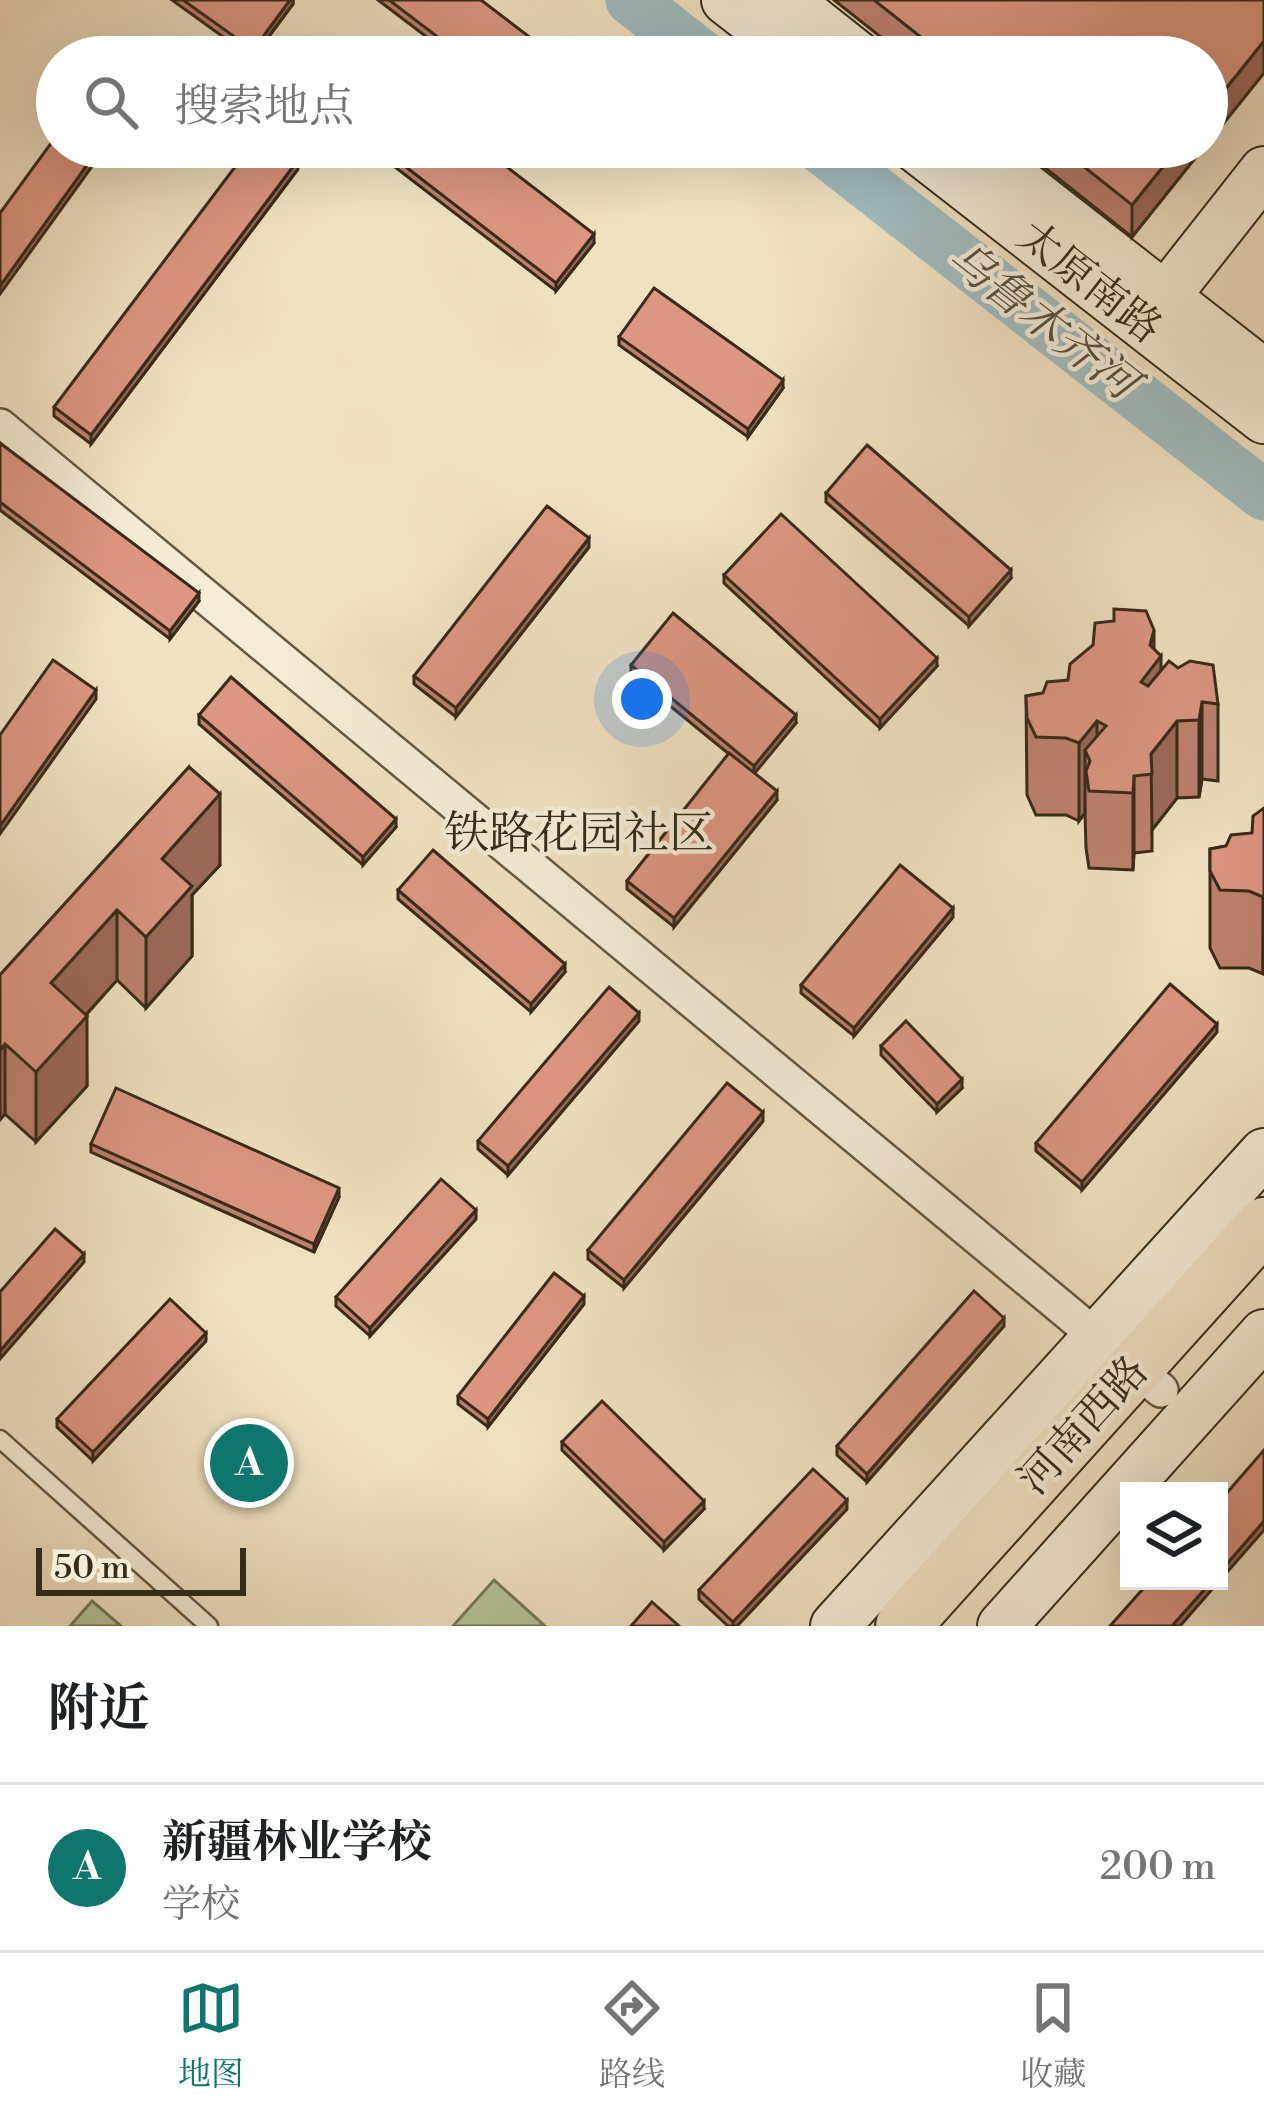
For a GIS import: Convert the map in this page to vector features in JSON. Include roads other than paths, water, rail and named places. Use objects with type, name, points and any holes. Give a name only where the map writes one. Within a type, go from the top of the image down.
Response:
[{"type":"main road","name":"河南西路","points":[[903,1626],[1132,1365],[1264,1225]]},
{"type":"main road","name":"河南西路","points":[[948,1626],[1132,1365],[1264,1278]]},
{"type":"street","points":[[726,0],[773,36]]},
{"type":"street","points":[[787,0],[832,36]]},
{"type":"street","name":"太原南路","points":[[946,168],[1154,311],[1264,419]]},
{"type":"street","points":[[997,168],[1154,311],[1264,374]]},
{"type":"street","points":[[1154,311],[1264,171]]},
{"type":"street","points":[[0,426],[1132,1365]]},
{"type":"street","points":[[835,1626],[1132,1365],[1264,1153]]},
{"type":"street","points":[[1002,1626],[1264,1334]]},
{"type":"lane","points":[[0,1439],[209,1626]]},
{"type":"waterway","name":"乌鲁木齐河","points":[[631,0],[677,36]]},
{"type":"waterway","name":"乌鲁木齐河","points":[[846,168],[1264,495]]},
{"type":"place","name":"新疆林业学校","points":[[249,1463]]},
{"type":"district","name":"铁路花园社区","points":[[579,834]]}]
